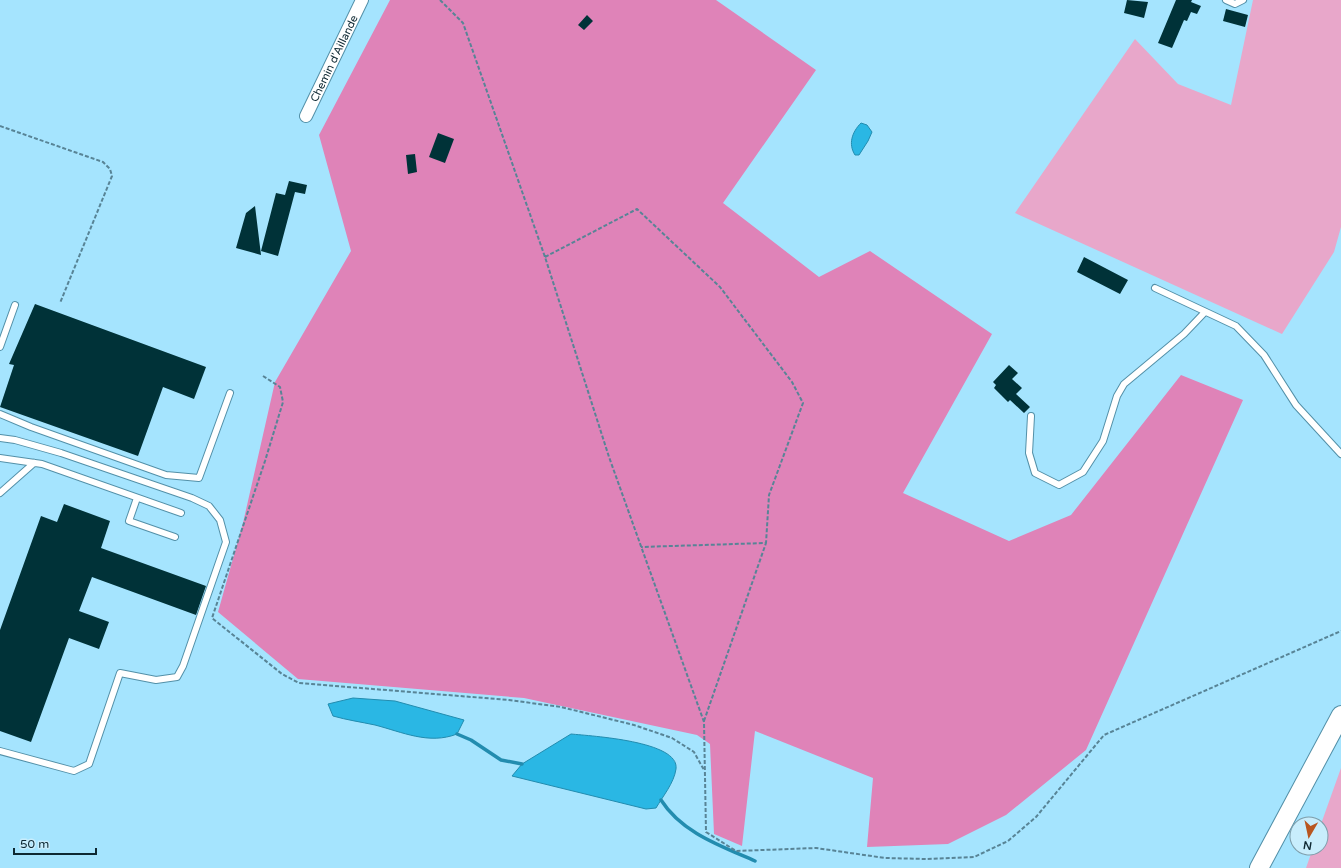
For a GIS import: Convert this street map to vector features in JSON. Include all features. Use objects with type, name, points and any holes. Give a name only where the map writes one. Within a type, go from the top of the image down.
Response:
[{"type":"street","name":"Chemin d'Aillande","points":[[306,116],[362,0]]},
{"type":"street","points":[[1259,868],[1341,715]]},
{"type":"lane","points":[[1226,0],[1235,4],[1243,0]]},
{"type":"lane","points":[[1155,288],[1236,326],[1264,355],[1296,405],[1341,454]]},
{"type":"lane","points":[[0,347],[15,305]]},
{"type":"lane","points":[[1031,416],[1028,453],[1035,473],[1059,485],[1083,472],[1103,441],[1117,396],[1124,384],[1184,334],[1204,312]]},
{"type":"lane","points":[[0,414],[31,427],[166,475],[199,478],[230,392]]},
{"type":"lane","points":[[0,438],[16,440],[61,453],[192,498],[208,506],[220,520],[226,542],[186,659],[177,677],[156,680],[120,673],[89,764],[74,771],[0,751]]},
{"type":"lane","points":[[0,458],[42,464],[181,513]]},
{"type":"lane","points":[[0,492],[34,463]]},
{"type":"lane","points":[[137,498],[129,521],[174,537]]},
{"type":"path","points":[[440,0],[464,23],[545,257],[609,457],[704,722],[706,832],[736,851],[816,848],[885,858],[926,859],[974,857],[1008,841],[1036,817],[1104,735],[1341,631]]},
{"type":"path","points":[[0,126],[103,162],[110,169],[112,176],[60,303]]},
{"type":"path","points":[[545,257],[637,209],[720,287],[792,382],[802,403],[769,495],[766,542],[704,722]]},
{"type":"path","points":[[263,376],[280,387],[282,402],[266,461],[212,618],[282,674],[299,683],[509,700],[561,707],[634,725],[672,738],[694,752],[705,771]]},
{"type":"path","points":[[641,547],[766,542]]},
{"type":"shaded area","points":[[390,0],[716,0],[816,70],[723,203],[819,277],[870,251],[992,334],[903,493],[1009,541],[1071,515],[1181,375],[1243,400],[1086,750],[1006,815],[948,844],[867,847],[873,778],[755,731],[742,846],[714,834],[710,744],[697,735],[524,698],[298,679],[218,612],[243,523],[275,382],[351,251],[319,135]]},
{"type":"shaded area","points":[[1253,0],[1341,0],[1341,227],[1334,252],[1282,334],[1015,213],[1135,39],[1178,84],[1231,105]]},
{"type":"shaded area","points":[[1341,768],[1341,868],[1306,868],[1310,856],[1329,856],[1329,816],[1324,816]]},
{"type":"water","points":[[861,123],[867,125],[872,132],[859,155],[855,155],[851,142],[855,130]]},
{"type":"water","points":[[353,698],[395,701],[464,720],[457,734],[447,737],[426,738],[333,716],[328,704]]},
{"type":"water","points":[[571,734],[596,736],[632,742],[650,746],[664,752],[673,760],[676,769],[668,789],[656,808],[646,809],[512,776],[522,764]]},
{"type":"building","points":[[1127,0],[1148,2],[1144,18],[1124,13]]},
{"type":"building","points":[[1176,0],[1192,0],[1191,2],[1201,6],[1197,14],[1191,12],[1187,21],[1184,20],[1172,48],[1158,43]]},
{"type":"building","points":[[1226,9],[1248,15],[1245,27],[1223,21]]},
{"type":"building","points":[[587,15],[593,21],[584,30],[578,25]]},
{"type":"building","points":[[438,133],[454,139],[445,163],[429,157]]},
{"type":"building","points":[[415,154],[417,172],[408,174],[406,155]]},
{"type":"building","points":[[289,181],[307,185],[305,194],[295,192],[278,256],[261,251],[276,193],[285,195]]},
{"type":"building","points":[[255,206],[261,255],[236,248],[246,213]]},
{"type":"building","points":[[1084,257],[1128,280],[1120,294],[1077,272]]},
{"type":"building","points":[[35,304],[206,367],[194,399],[163,387],[138,456],[0,407],[14,365],[9,364]]},
{"type":"building","points":[[1009,365],[1018,373],[1012,379],[1022,388],[1016,394],[1030,407],[1024,413],[1010,400],[1008,402],[994,388],[996,385],[993,382]]},
{"type":"building","points":[[64,504],[110,521],[101,548],[206,586],[196,615],[92,577],[79,611],[109,622],[99,649],[69,638],[31,742],[0,731],[0,630],[41,516],[57,522]]},
{"type":"waterway","points":[[457,734],[471,740],[501,760],[522,764]]},
{"type":"waterway","points":[[661,800],[670,811],[691,830],[716,844],[755,861]]}]
